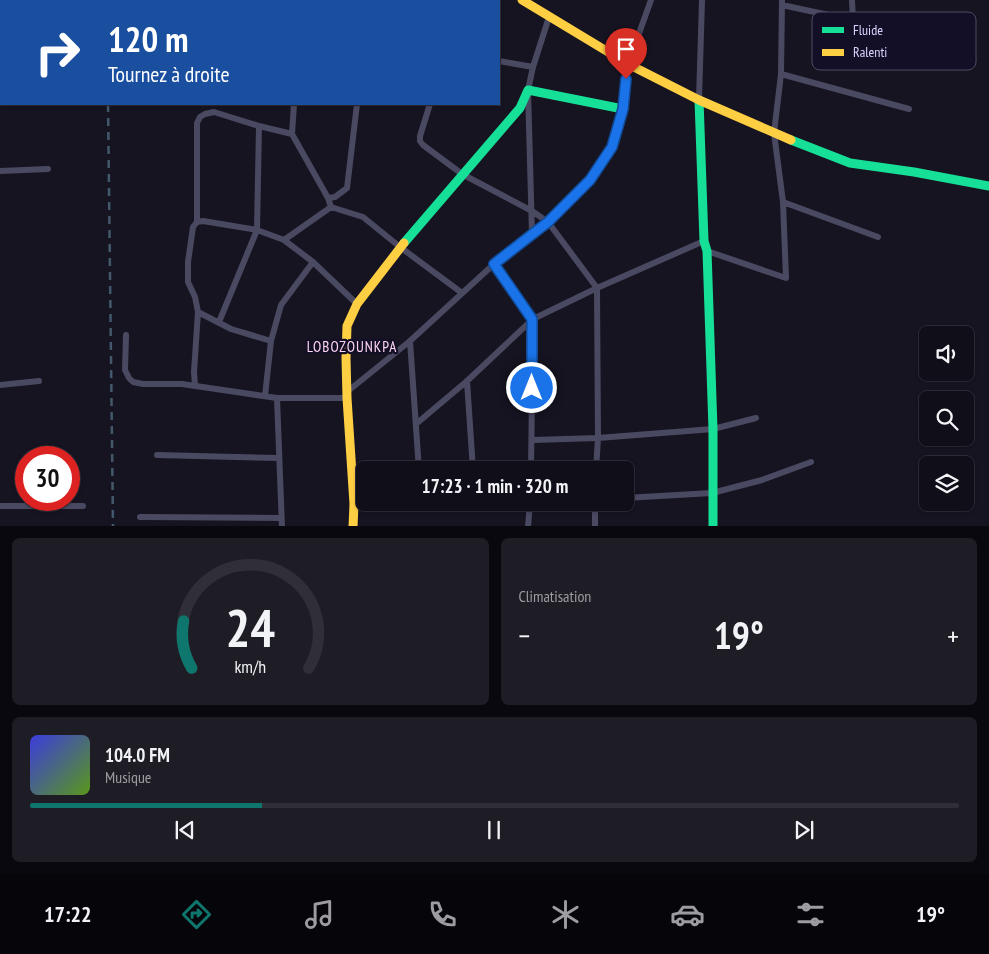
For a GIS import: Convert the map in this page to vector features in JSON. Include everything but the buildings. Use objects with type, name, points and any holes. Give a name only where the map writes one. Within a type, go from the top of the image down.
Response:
[{"type":"street","points":[[522,0],[628,64],[699,100],[774,133],[850,163],[914,172],[989,186]]},
{"type":"street","points":[[126,335],[125,370],[133,382],[143,384],[182,384],[278,398],[348,395],[494,264],[548,222],[590,180],[612,147],[623,109],[628,64],[651,0]]},
{"type":"street","points":[[702,0],[699,100],[704,241],[707,251],[714,526]]},
{"type":"street","points":[[707,251],[786,278],[782,202],[774,133],[781,74],[782,2],[821,12]]},
{"type":"street","points":[[520,108],[549,17]]},
{"type":"street","points":[[500,61],[533,67]]},
{"type":"street","points":[[353,526],[354,504],[346,358],[347,326],[357,304],[400,247],[520,108],[528,90],[533,67]]},
{"type":"street","points":[[781,74],[909,110]]},
{"type":"street","points":[[528,90],[623,109]]},
{"type":"street","points":[[528,90],[532,234]]},
{"type":"street","points":[[294,105],[292,134],[328,198],[331,207]]},
{"type":"street","points":[[328,198],[335,197],[347,188],[357,105]]},
{"type":"street","points":[[430,105],[420,136],[420,141],[423,145],[462,174],[532,211],[548,222],[596,288],[598,438],[597,461]]},
{"type":"street","points":[[195,386],[194,372],[198,312],[195,297],[188,282],[188,262],[193,227],[197,222],[198,123],[200,117],[214,112],[292,134]]},
{"type":"street","points":[[218,322],[257,230],[259,126]]},
{"type":"street","points":[[0,171],[48,169]]},
{"type":"street","points":[[782,202],[878,237]]},
{"type":"street","points":[[331,207],[363,217],[400,247],[462,292]]},
{"type":"street","points":[[284,240],[331,207]]},
{"type":"street","points":[[197,222],[203,221],[257,230],[284,240],[313,262],[357,304]]},
{"type":"street","points":[[416,424],[466,381],[532,319],[596,288],[704,241]]},
{"type":"street","points":[[265,396],[271,341],[281,305],[313,262]]},
{"type":"street","points":[[494,264],[532,319],[532,461]]},
{"type":"street","points":[[198,312],[231,329],[271,341]]},
{"type":"street","points":[[410,341],[418,461]]},
{"type":"street","points":[[0,385],[39,381]]},
{"type":"street","points":[[466,381],[472,461]]},
{"type":"street","points":[[278,398],[282,526]]},
{"type":"street","points":[[532,440],[598,438],[713,429],[756,418]]},
{"type":"street","points":[[157,455],[279,458]]},
{"type":"street","points":[[634,497],[712,493],[762,480],[811,462]]},
{"type":"street","points":[[0,506],[83,506]]},
{"type":"street","points":[[528,526],[529,511]]},
{"type":"street","points":[[595,511],[595,526]]},
{"type":"street","points":[[140,517],[282,518]]},
{"type":"railway","points":[[108,105],[113,526]]},
{"type":"traffic: fast","points":[[404,243],[520,108],[528,90],[623,109]]},
{"type":"traffic: fast","points":[[699,100],[704,241],[707,251],[713,429],[713,526]]},
{"type":"traffic: fast","points":[[791,140],[850,163],[914,172],[989,186]]},
{"type":"traffic: slow","points":[[522,0],[628,64],[699,100],[791,140]]},
{"type":"traffic: slow","points":[[353,526],[354,504],[347,398],[347,326],[357,304],[404,243]]},
{"type":"district","name":"LOBOZOUNKPA","points":[[352,346]]},
{"type":"route","points":[[532,388],[532,319],[494,264],[548,222],[590,180],[612,147],[623,109],[626,79]]}]
